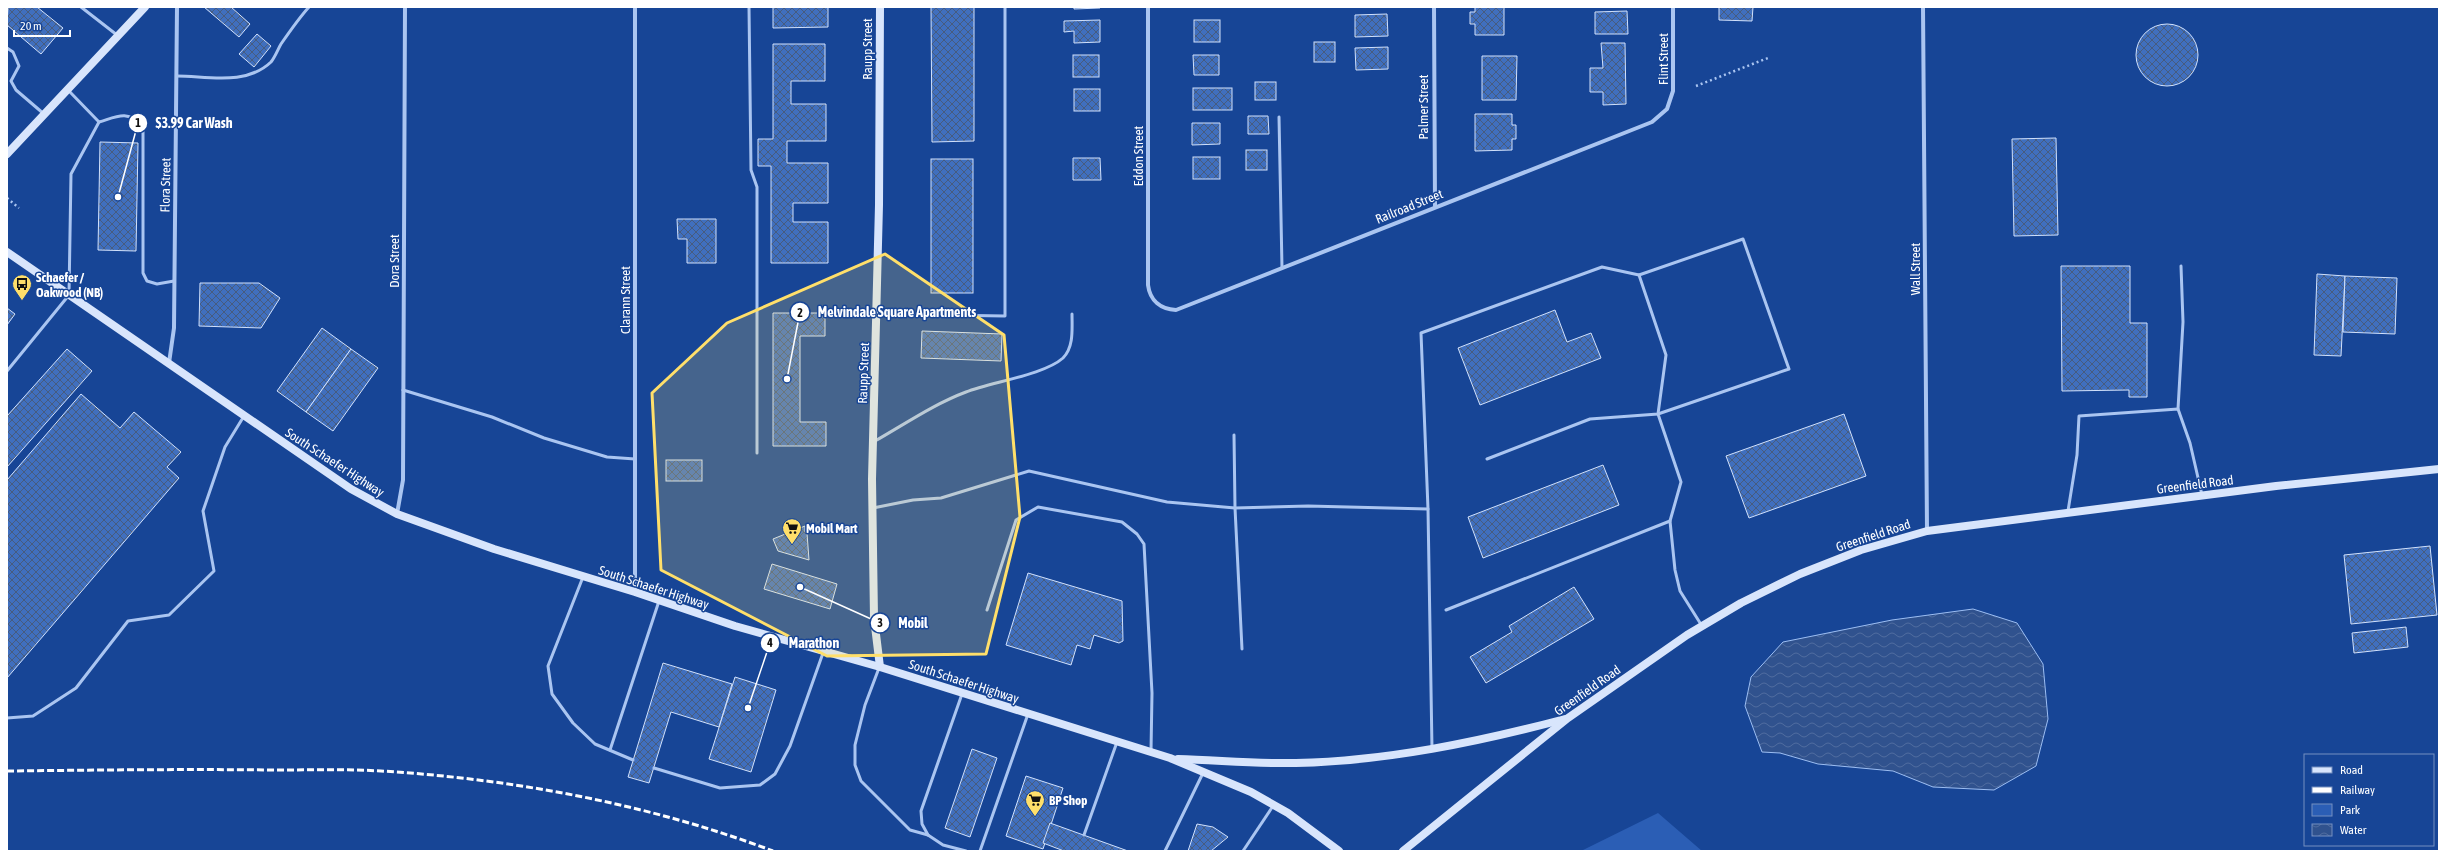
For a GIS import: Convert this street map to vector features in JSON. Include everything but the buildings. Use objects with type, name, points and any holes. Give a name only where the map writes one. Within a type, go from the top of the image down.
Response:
[{"type":"main road","points":[[7,154],[145,7]]},
{"type":"main road","name":"Raupp Street","points":[[880,7],[879,205],[873,442],[874,618],[880,667]]},
{"type":"main road","name":"South Schaefer Highway","points":[[7,252],[170,363],[350,489],[397,514],[494,549],[635,592],[735,626],[880,667],[1170,758],[1251,792],[1274,805],[1339,851]]},
{"type":"main road","name":"Greenfield Road","points":[[1402,851],[1568,718],[1702,626],[1741,603],[1800,574],[1861,550],[1927,531],[2202,495],[2439,469]]},
{"type":"main road","points":[[1170,758],[1296,763],[1370,758],[1499,737],[1568,718]]},
{"type":"street","name":"Flora Street","points":[[170,363],[174,328],[177,7]]},
{"type":"street","name":"Dora Street","points":[[397,514],[403,480],[405,7]]},
{"type":"street","name":"Clarann Street","points":[[635,7],[635,592]]},
{"type":"street","name":"Eddon Street","points":[[1148,7],[1148,285],[1149,292],[1156,303]]},
{"type":"street","name":"Palmer Street","points":[[1434,7],[1435,206]]},
{"type":"street","name":"Flint Street","points":[[1667,110],[1673,91],[1673,7]]},
{"type":"street","name":"Wall Street","points":[[1923,7],[1927,531]]},
{"type":"street","name":"Railroad Street","points":[[1156,303],[1167,309],[1176,310],[1435,206],[1652,122],[1667,110]]},
{"type":"lane","points":[[81,7],[118,36]]},
{"type":"lane","points":[[177,76],[220,79],[237,77],[260,70],[272,61],[281,44],[309,7]]},
{"type":"lane","points":[[749,7],[751,170],[758,187],[757,453]]},
{"type":"lane","points":[[877,314],[1005,316],[1005,7]]},
{"type":"lane","points":[[7,48],[13,52],[19,66],[11,81],[7,84]]},
{"type":"lane","points":[[11,81],[16,90],[44,114]]},
{"type":"lane","points":[[68,89],[99,122]]},
{"type":"lane","points":[[7,371],[70,295],[71,174],[99,122],[122,115],[132,116],[143,124],[143,273],[147,281],[158,284],[174,280]]},
{"type":"lane","points":[[1279,117],[1282,268]]},
{"type":"lane","points":[[1432,749],[1428,509],[1421,333],[1602,267],[1638,275],[1743,239],[1789,369],[1658,414],[1590,418],[1487,459]]},
{"type":"lane","points":[[2181,266],[2183,322],[2178,409],[2190,443],[2202,495]]},
{"type":"lane","points":[[1638,275],[1666,355],[1658,414],[1681,482],[1670,521],[1675,570],[1680,591],[1702,626]]},
{"type":"lane","points":[[873,442],[933,407],[966,392],[1046,368],[1063,358],[1071,348],[1072,314]]},
{"type":"lane","points":[[403,390],[492,417],[544,438],[607,457],[634,459]]},
{"type":"lane","points":[[2068,512],[2077,455],[2079,416],[2178,409]]},
{"type":"lane","points":[[7,718],[33,716],[76,688],[128,621],[169,615],[214,571],[203,511],[225,447],[244,416]]},
{"type":"lane","points":[[1234,435],[1235,508],[1242,649]]},
{"type":"lane","points":[[873,508],[913,500],[940,498],[1029,471],[1167,502],[1235,508],[1308,506],[1428,509]]},
{"type":"lane","points":[[987,610],[1016,520],[1038,507],[1122,522],[1137,534],[1144,544],[1152,693],[1151,753]]},
{"type":"lane","points":[[1446,610],[1670,521]]},
{"type":"lane","points":[[583,576],[548,666],[552,694],[573,723],[595,744],[634,760]]},
{"type":"lane","points":[[610,750],[659,601]]},
{"type":"lane","points":[[654,768],[720,788],[760,785],[775,774],[790,746],[824,651]]},
{"type":"lane","points":[[880,667],[865,705],[856,745],[855,765],[861,781],[910,830],[928,835],[943,845],[966,851]]},
{"type":"lane","points":[[928,835],[922,824],[921,811],[962,692]]},
{"type":"lane","points":[[980,851],[1028,714]]},
{"type":"lane","points":[[1084,835],[1117,742]]},
{"type":"lane","points":[[1165,851],[1186,805],[1204,772]]},
{"type":"lane","points":[[1243,851],[1274,805]]},
{"type":"path","points":[[1696,86],[1768,58]]},
{"type":"path","points":[[7,198],[19,208]]},
{"type":"highlighted area","points":[[885,254],[1004,335],[1020,517],[986,654],[827,656],[661,570],[652,393],[727,323]]},
{"type":"green space","points":[[1658,813],[1702,851],[1581,851]]},
{"type":"water","points":[[1973,609],[2017,623],[2043,664],[2048,719],[2036,766],[1994,790],[1933,787],[1893,771],[1818,764],[1780,753],[1762,752],[1745,706],[1751,677],[1783,642],[1892,620]]},
{"type":"railway","points":[[7,771],[342,770],[381,771],[480,780],[580,796],[629,807],[726,834],[773,851]]},
{"type":"place","name":"$3.99 Car Wash","points":[[118,197]]},
{"type":"place","name":"Schaefer / Oakwood (NB)","points":[[22,301]]},
{"type":"place","name":"Melvindale Square Apartments","points":[[787,379]]},
{"type":"place","name":"Mobil Mart","points":[[792,545]]},
{"type":"place","name":"Mobil","points":[[800,587]]},
{"type":"place","name":"Marathon","points":[[748,708]]},
{"type":"place","name":"BP Shop","points":[[1035,817]]}]
